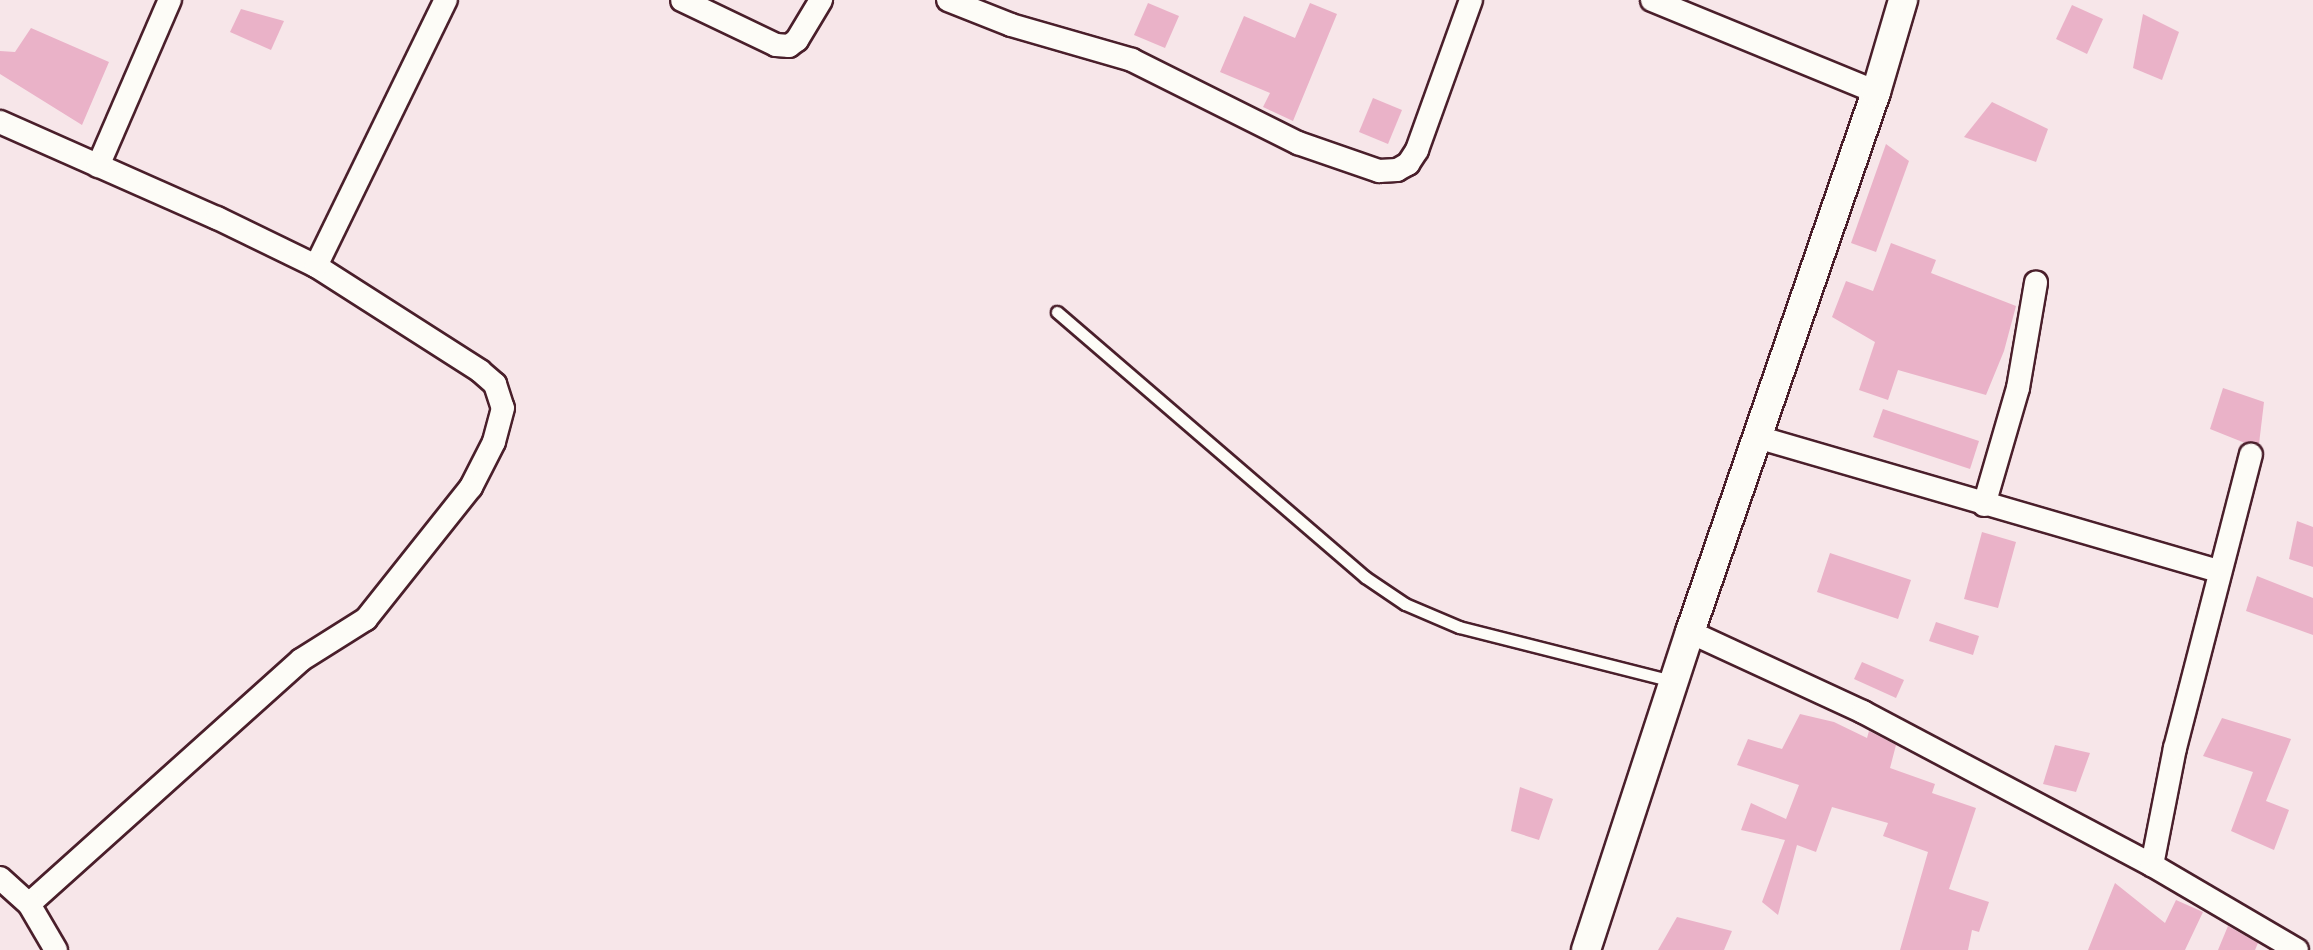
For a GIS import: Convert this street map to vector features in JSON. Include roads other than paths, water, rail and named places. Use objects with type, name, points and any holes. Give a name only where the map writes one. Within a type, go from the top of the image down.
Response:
[{"type":"street","points":[[98,166],[170,0]]},
{"type":"street","points":[[316,266],[446,0]]},
{"type":"street","points":[[682,0],[776,45],[789,46],[797,40],[821,0]]},
{"type":"street","points":[[948,0],[1011,25],[1132,60],[1298,143],[1379,171],[1397,170],[1408,164],[1417,150],[1471,0]]},
{"type":"street","points":[[1652,0],[1876,92]]},
{"type":"street","points":[[1592,948],[1673,681],[1876,92],[1903,0]]},
{"type":"street","points":[[0,122],[316,266],[495,384],[503,408],[494,442],[471,487],[366,619],[289,669],[29,904]]},
{"type":"street","points":[[1984,505],[2018,388],[2036,283]]},
{"type":"street","points":[[1757,437],[2219,571]]},
{"type":"street","points":[[2152,865],[2175,748],[2251,455]]},
{"type":"street","points":[[1690,632],[1863,712],[2152,865],[2297,950]]},
{"type":"street","points":[[0,878],[29,904],[56,950]]},
{"type":"lane","points":[[1057,312],[1365,577],[1405,604],[1459,627],[1673,681]]}]
